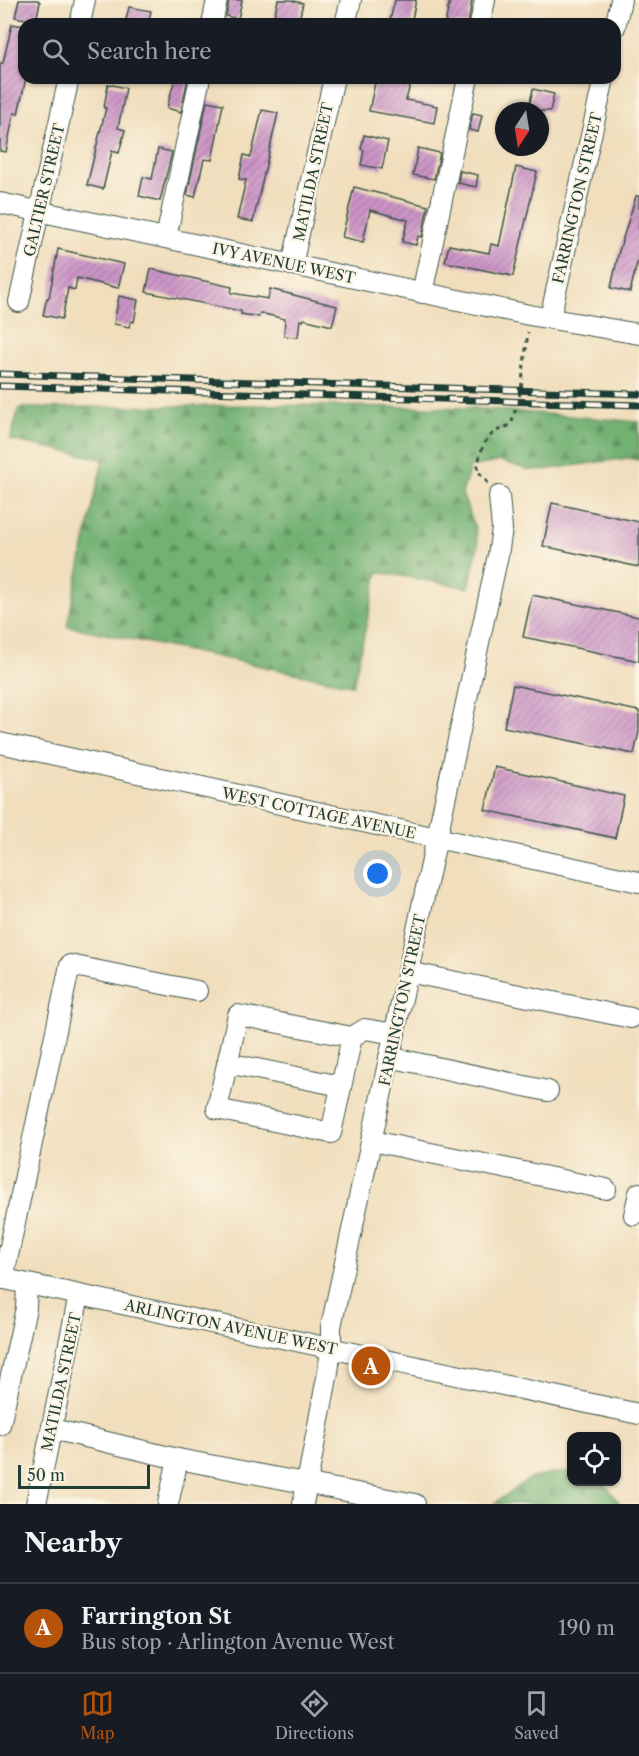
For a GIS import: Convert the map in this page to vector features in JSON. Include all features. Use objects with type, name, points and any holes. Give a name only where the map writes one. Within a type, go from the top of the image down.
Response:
[{"type":"street","points":[[82,18],[86,0]]},
{"type":"street","points":[[213,18],[217,0]]},
{"type":"street","points":[[346,18],[351,0]]},
{"type":"street","points":[[481,18],[485,0]]},
{"type":"street","points":[[617,18],[621,0]]},
{"type":"street","name":"GALTIER STREET","points":[[19,302],[68,84]]},
{"type":"street","points":[[166,238],[199,84]]},
{"type":"street","name":"MATILDA STREET","points":[[292,265],[332,84]]},
{"type":"street","points":[[422,293],[467,84]]},
{"type":"street","name":"FARRINGTON STREET","points":[[559,320],[602,84]]},
{"type":"street","name":"IVY AVENUE WEST","points":[[0,203],[529,315],[639,334]]},
{"type":"street","name":"FARRINGTON STREET","points":[[303,1504],[331,1348],[331,1327],[502,529],[499,496]]},
{"type":"street","name":"WEST COTTAGE AVENUE","points":[[0,743],[639,882]]},
{"type":"street","points":[[2,1278],[70,965],[197,991]]},
{"type":"street","points":[[408,972],[631,1018]]},
{"type":"street","points":[[352,1037],[331,1132],[217,1109],[238,1015],[352,1037],[365,1029],[395,1034]]},
{"type":"street","points":[[389,1057],[548,1091]]},
{"type":"street","points":[[227,1063],[341,1086]]},
{"type":"street","points":[[372,1142],[606,1189]]},
{"type":"street","points":[[634,1215],[639,1193]]},
{"type":"street","name":"ARLINGTON AVENUE WEST","points":[[2,1278],[639,1414]]},
{"type":"street","points":[[0,1425],[26,1308],[27,1284]]},
{"type":"street","name":"MATILDA STREET","points":[[36,1504],[80,1295]]},
{"type":"street","points":[[52,1429],[178,1459],[415,1504]]},
{"type":"street","points":[[168,1504],[178,1459]]},
{"type":"path","points":[[499,496],[477,470],[481,448],[489,435],[511,425],[521,390],[529,315]]},
{"type":"green space","points":[[277,405],[473,408],[639,422],[639,460],[628,458],[542,470],[529,470],[500,461],[470,467],[462,494],[475,528],[478,545],[469,588],[378,572],[353,685],[67,626],[103,459],[10,440],[19,408]]},
{"type":"green space","points":[[567,1472],[567,1486],[606,1486],[620,1504],[493,1504],[531,1478]]},
{"type":"building","points":[[19,0],[38,0],[40,2],[37,18],[15,17]]},
{"type":"building","points":[[229,0],[242,0],[238,18],[226,16]]},
{"type":"building","points":[[278,0],[303,3],[299,18],[274,18]]},
{"type":"building","points":[[395,0],[416,0],[412,18],[390,18]]},
{"type":"building","points":[[450,0],[472,0],[469,18],[446,18]]},
{"type":"building","points":[[129,7],[151,11],[149,18],[126,18]]},
{"type":"building","points":[[12,24],[18,25],[18,84],[25,84],[18,114],[14,113],[6,152],[0,151],[0,63],[3,63]]},
{"type":"building","points":[[108,84],[126,88],[118,128],[125,130],[119,153],[112,151],[103,189],[87,185],[106,108],[104,108]]},
{"type":"building","points":[[173,84],[187,84],[181,112],[167,108]]},
{"type":"building","points":[[375,84],[410,84],[406,100],[437,106],[434,123],[369,111]]},
{"type":"building","points":[[533,89],[554,94],[550,111],[549,102],[530,102]]},
{"type":"building","points":[[207,101],[223,104],[212,160],[204,159],[195,197],[187,195]]},
{"type":"building","points":[[262,110],[278,113],[253,222],[237,219],[246,180],[239,179],[244,155],[251,157]]},
{"type":"building","points":[[473,113],[482,115],[478,132],[469,130]]},
{"type":"building","points":[[364,135],[388,141],[382,169],[361,165]]},
{"type":"building","points":[[418,148],[440,153],[434,179],[413,175]]},
{"type":"building","points":[[158,149],[172,152],[160,201],[139,196],[143,177],[152,179]]},
{"type":"building","points":[[516,167],[537,172],[513,276],[445,262],[449,245],[489,253],[491,244],[499,246]]},
{"type":"building","points":[[460,171],[478,175],[476,187],[458,183]]},
{"type":"building","points":[[354,187],[428,206],[422,237],[418,236],[416,245],[402,242],[408,220],[370,210],[363,242],[342,237]]},
{"type":"building","points":[[636,196],[639,196],[639,255],[630,292],[611,288],[619,251]]},
{"type":"building","points":[[58,249],[124,264],[118,288],[77,278],[75,290],[68,288],[62,319],[43,315],[47,298],[49,298]]},
{"type":"building","points":[[151,269],[232,287],[231,293],[268,299],[270,289],[337,306],[332,326],[304,319],[300,320],[298,337],[284,336],[285,319],[260,313],[259,317],[241,314],[241,311],[146,292]]},
{"type":"building","points":[[119,296],[138,300],[134,322],[131,321],[129,327],[114,324]]},
{"type":"building","points":[[552,503],[639,522],[639,567],[543,546]]},
{"type":"building","points":[[532,595],[639,617],[639,661],[523,637]]},
{"type":"building","points":[[513,685],[639,711],[639,732],[634,754],[504,727]]},
{"type":"building","points":[[495,767],[624,796],[615,838],[485,810]]},
{"type":"railway","points":[[0,374],[639,394]]},
{"type":"railway","points":[[0,386],[639,405]]},
{"type":"place","name":"Farrington St","points":[[371,1366]]}]
